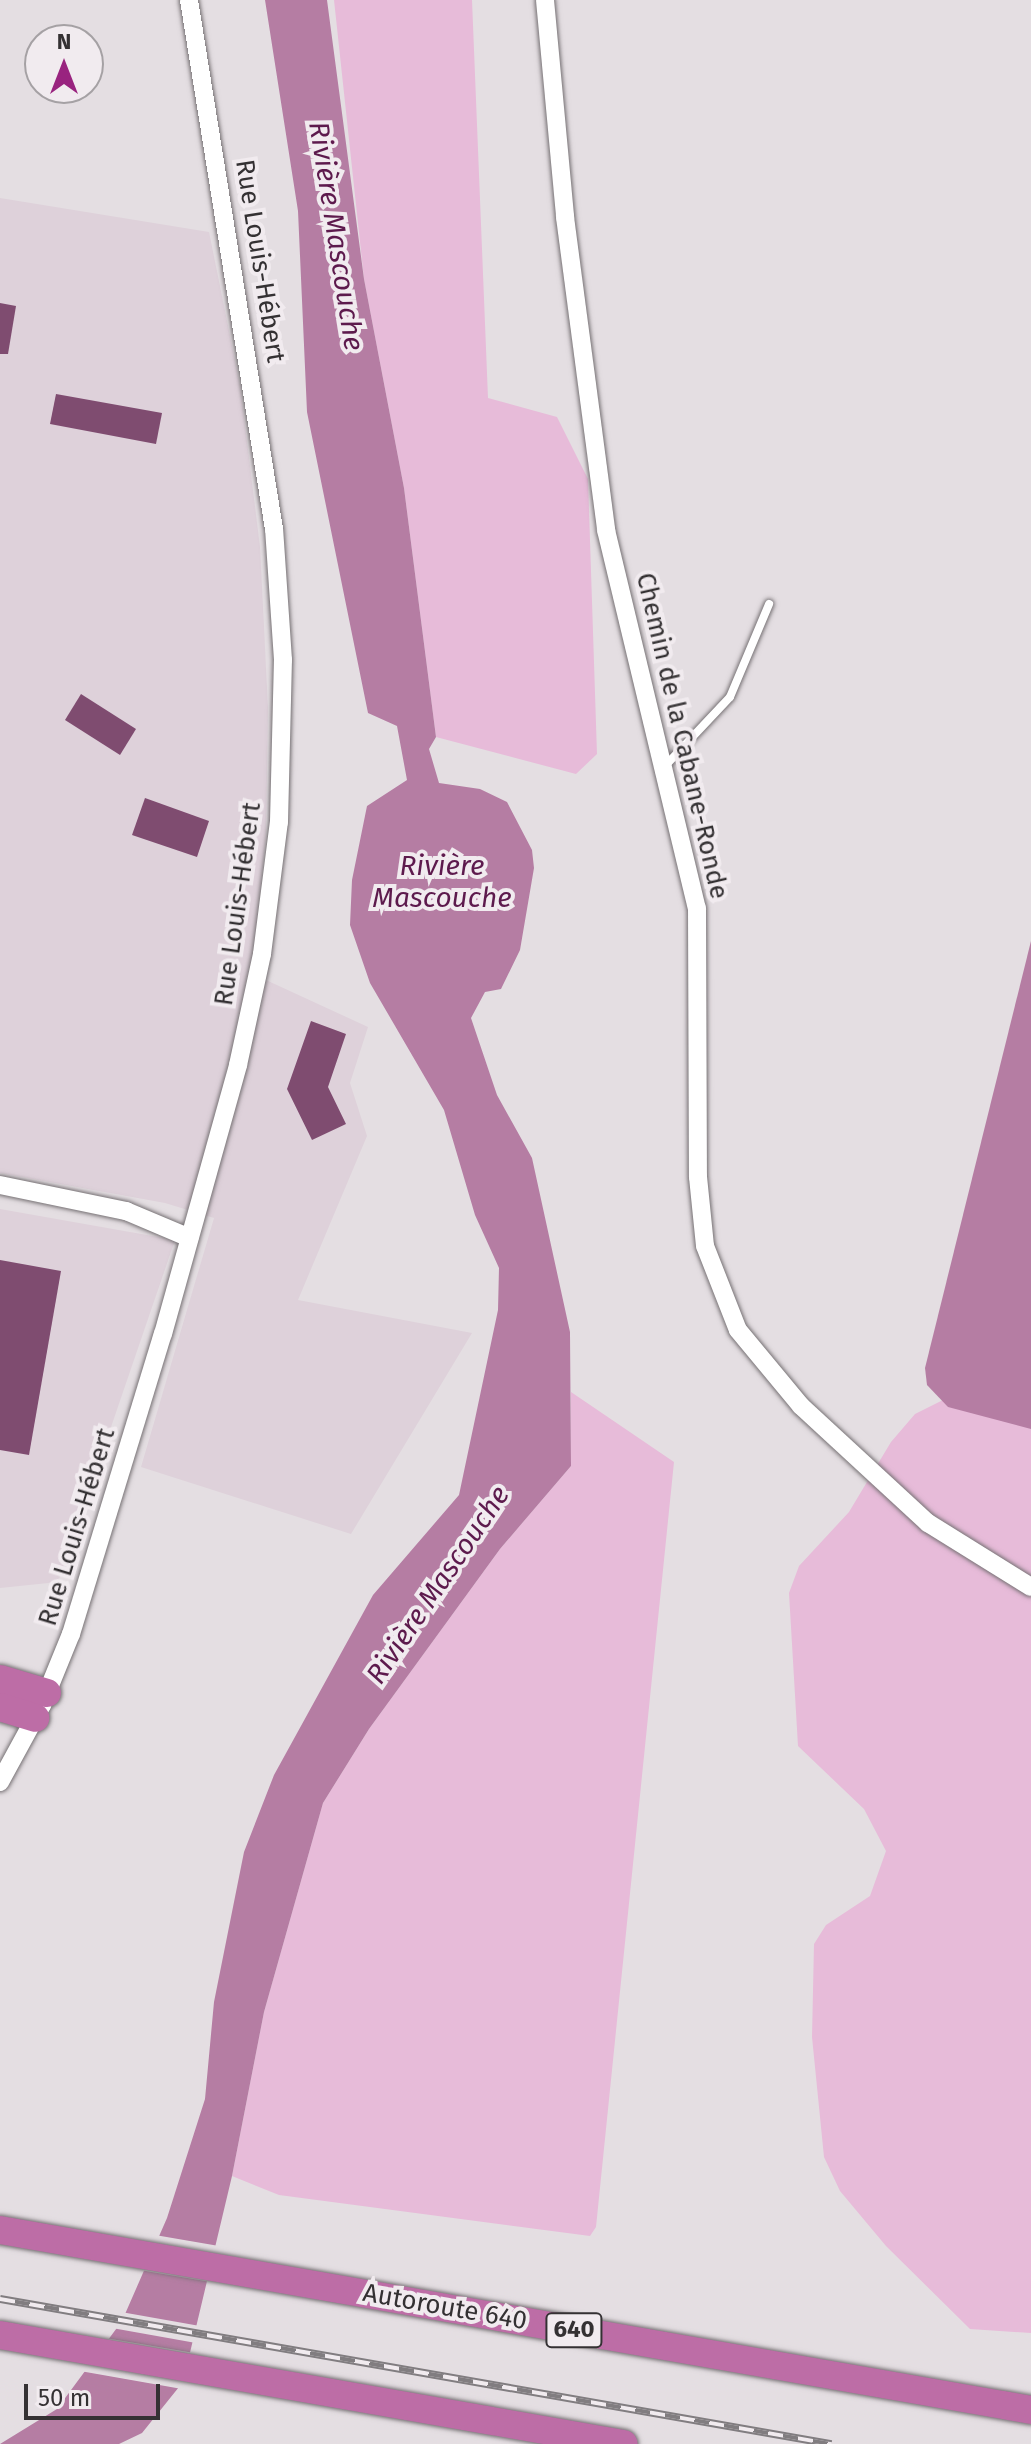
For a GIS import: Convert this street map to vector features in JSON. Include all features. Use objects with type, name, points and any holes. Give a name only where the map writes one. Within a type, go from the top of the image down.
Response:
[{"type":"highway","points":[[0,1679],[41,1705]]},
{"type":"highway","points":[[0,1707],[41,1705]]},
{"type":"highway","name":"Autoroute 640","points":[[0,2230],[1031,2410]]},
{"type":"highway","points":[[0,2335],[624,2444]]},
{"type":"street","name":"Rue Louis-Hébert","points":[[0,1782],[41,1705],[89,1582],[190,1238],[262,954],[280,810],[284,719],[280,594],[268,477],[189,0]]},
{"type":"street","name":"Chemin de la Cabane-Ronde","points":[[545,0],[592,443],[606,530],[666,765],[697,908],[698,1177],[705,1246],[738,1330],[801,1406],[928,1523],[1031,1587]]},
{"type":"street","points":[[0,1185],[126,1211],[190,1238]]},
{"type":"lane","points":[[666,765],[730,697],[769,604]]},
{"type":"shaded area","points":[[334,0],[472,0],[488,398],[557,417],[588,479],[597,754],[576,774],[436,737],[404,488],[364,279]]},
{"type":"shaded area","points":[[0,198],[209,232],[240,385],[260,547],[268,708],[266,832],[253,974],[368,1027],[350,1083],[367,1136],[298,1300],[472,1333],[351,1534],[141,1467],[214,1218],[165,1203],[0,1173]]},
{"type":"shaded area","points":[[0,1209],[175,1240],[58,1582],[0,1588]]},
{"type":"shaded area","points":[[571,1392],[674,1462],[596,2227],[590,2236],[279,2195],[232,2176],[264,2012],[323,1803],[369,1729],[500,1549],[571,1466]]},
{"type":"shaded area","points":[[959,1392],[1031,1427],[1031,2333],[970,2329],[886,2246],[840,2191],[824,2157],[812,2037],[814,1944],[826,1925],[870,1896],[886,1851],[864,1809],[798,1746],[789,1593],[799,1566],[849,1512],[891,1442],[915,1414]]},
{"type":"water","name":"Rivière Mascouche","points":[[265,0],[327,0],[364,279],[404,488],[436,737],[429,749],[439,783],[480,789],[507,802],[532,850],[534,868],[520,950],[501,989],[485,992],[471,1018],[497,1095],[532,1158],[570,1332],[571,1466],[500,1549],[369,1729],[323,1803],[264,2012],[232,2176],[183,2382],[142,2433],[119,2444],[0,2444],[57,2409],[122,2321],[167,2218],[205,2099],[214,2002],[244,1852],[274,1775],[373,1595],[459,1495],[498,1310],[499,1268],[475,1215],[444,1110],[370,983],[350,925],[352,880],[367,806],[407,780],[397,726],[368,713],[307,412],[298,211]]},
{"type":"water","points":[[1031,941],[1031,1429],[948,1407],[927,1385],[925,1368]]},
{"type":"pier","points":[[155,2235],[219,2246],[211,2282],[140,2270]]},
{"type":"pier","points":[[121,2312],[200,2326],[196,2343],[112,2328]]},
{"type":"pier","points":[[105,2338],[194,2353],[186,2383],[182,2389],[80,2371]]},
{"type":"building","points":[[0,303],[16,306],[8,354],[0,354]]},
{"type":"building","points":[[56,394],[162,413],[156,444],[50,424]]},
{"type":"building","points":[[81,694],[136,729],[120,755],[65,720]]},
{"type":"building","points":[[145,798],[209,821],[197,857],[132,835]]},
{"type":"building","points":[[311,1021],[346,1034],[328,1087],[346,1124],[312,1140],[287,1089]]},
{"type":"building","points":[[0,1260],[61,1271],[29,1455],[0,1450]]},
{"type":"railway","points":[[0,2299],[831,2444]]}]
